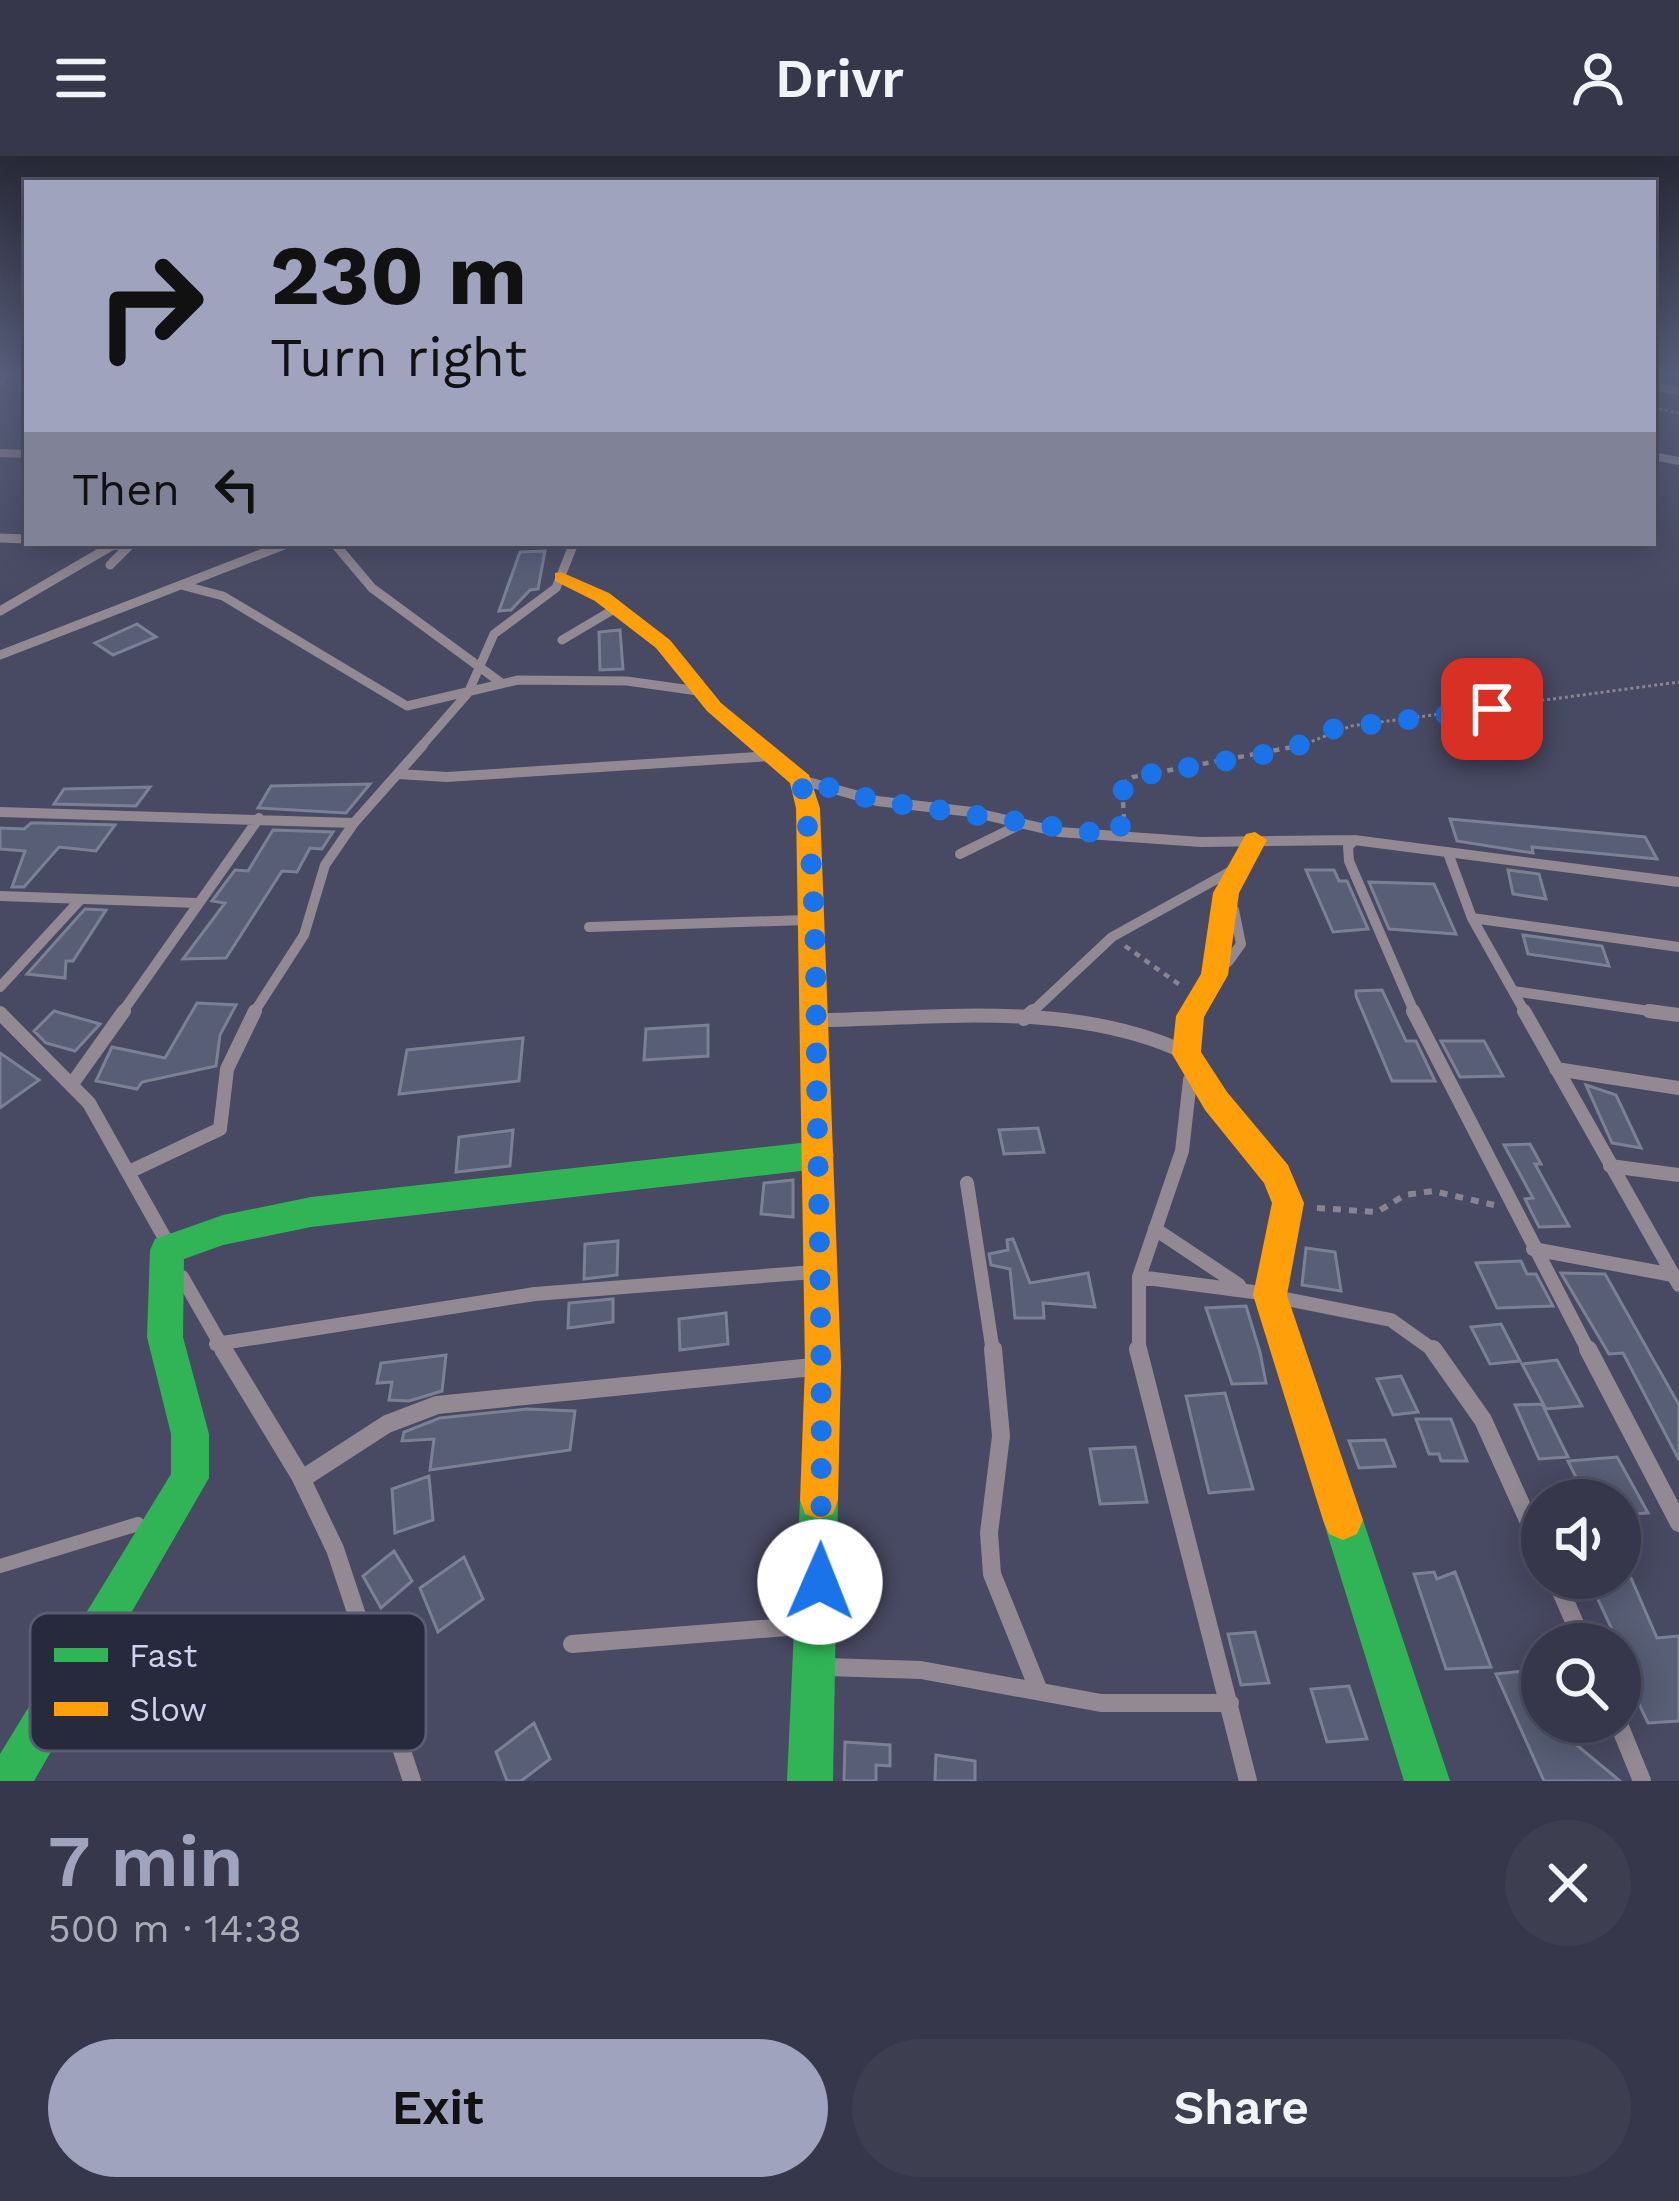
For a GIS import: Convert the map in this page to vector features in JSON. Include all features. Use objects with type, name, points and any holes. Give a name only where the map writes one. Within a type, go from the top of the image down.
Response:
[{"type":"street","points":[[0,611],[111,546]]},
{"type":"street","points":[[110,566],[128,546]]},
{"type":"street","points":[[0,655],[281,546]]},
{"type":"street","points":[[336,546],[371,589],[500,682]]},
{"type":"street","points":[[131,1171],[220,1130],[227,1069],[268,985],[304,935],[325,865],[354,824],[469,693],[494,634],[543,600],[561,577],[573,546]]},
{"type":"street","points":[[561,577],[616,608],[662,644],[736,728],[777,755],[801,780],[808,808],[823,1366],[819,1624],[810,1781]]},
{"type":"street","points":[[181,585],[223,596],[273,623],[392,701],[421,706],[500,682],[637,682],[700,692]]},
{"type":"street","points":[[562,640],[616,608]]},
{"type":"street","points":[[398,774],[447,777],[777,755]]},
{"type":"street","points":[[801,780],[878,801],[1116,836],[1201,842],[1354,840],[1679,882]]},
{"type":"street","points":[[0,812],[354,824]]},
{"type":"street","points":[[72,1084],[260,818]]},
{"type":"street","points":[[960,854],[1022,824]]},
{"type":"street","points":[[1247,1781],[1135,1336],[1139,1277],[1187,1130],[1190,1016],[1206,987],[1226,892],[1256,840]]},
{"type":"street","points":[[1354,840],[1348,847],[1349,861],[1382,941],[1513,1210],[1679,1523]]},
{"type":"street","points":[[1448,853],[1472,918],[1677,1278]]},
{"type":"street","points":[[1024,1019],[1112,937],[1240,867]]},
{"type":"street","points":[[0,896],[198,903]]},
{"type":"street","points":[[0,987],[80,900]]},
{"type":"street","points":[[1472,918],[1679,947]]},
{"type":"street","points":[[589,927],[812,920]]},
{"type":"street","points":[[1513,991],[1679,1015]]},
{"type":"street","points":[[0,1013],[72,1084],[131,1171],[166,1234],[162,1298],[169,1362],[190,1421],[194,1456],[190,1478],[111,1613]]},
{"type":"street","points":[[816,1020],[1024,1019],[1150,1034],[1189,1060],[1268,1163],[1288,1202],[1257,1292],[1426,1781]]},
{"type":"street","points":[[1556,1069],[1679,1088]]},
{"type":"street","points":[[167,1250],[227,1227],[344,1208],[577,1177],[818,1155]]},
{"type":"street","points":[[1610,1166],[1679,1175]]},
{"type":"street","points":[[967,1183],[999,1389],[1001,1436],[989,1533],[992,1574],[1039,1690]]},
{"type":"street","points":[[1155,1229],[1257,1292]]},
{"type":"street","points":[[1533,1249],[1677,1278]]},
{"type":"street","points":[[167,1250],[216,1344],[302,1479],[358,1613]]},
{"type":"street","points":[[216,1344],[536,1294],[821,1272]]},
{"type":"street","points":[[1139,1277],[1257,1292],[1391,1320],[1437,1350],[1458,1378],[1521,1508]]},
{"type":"street","points":[[302,1479],[387,1424],[437,1405],[823,1366]]},
{"type":"street","points":[[572,1644],[819,1624]]},
{"type":"street","points":[[817,1666],[921,1670],[1101,1702],[1230,1702]]},
{"type":"street","points":[[1627,1743],[1642,1781]]},
{"type":"street","points":[[9,1781],[30,1746]]},
{"type":"street","points":[[402,1751],[412,1781]]},
{"type":"lane","points":[[0,1566],[171,1513]]},
{"type":"path","points":[[1116,836],[1127,812],[1122,784],[1133,777],[1289,750],[1351,726],[1383,726],[1679,682]]},
{"type":"path","points":[[1112,937],[1206,987]]},
{"type":"path","points":[[1288,1202],[1377,1212],[1398,1194],[1425,1190],[1513,1210]]},
{"type":"building","points":[[545,551],[538,589],[530,590],[511,610],[499,611],[520,552]]},
{"type":"building","points":[[137,624],[156,637],[113,655],[95,643]]},
{"type":"building","points":[[620,630],[623,669],[600,670],[599,632]]},
{"type":"building","points":[[370,784],[346,813],[258,808],[271,786]]},
{"type":"building","points":[[150,787],[136,806],[54,804],[64,789]]},
{"type":"building","points":[[1450,819],[1645,837],[1657,859],[1532,847],[1533,853],[1457,841]]},
{"type":"building","points":[[31,823],[115,825],[96,851],[59,847],[24,887],[12,887],[25,851],[0,849],[0,828],[24,829]]},
{"type":"building","points":[[273,830],[333,832],[322,849],[310,848],[297,872],[282,871],[226,958],[183,959],[225,903],[212,901],[235,870],[248,871]]},
{"type":"building","points":[[1306,870],[1334,870],[1339,881],[1347,881],[1368,929],[1333,932]]},
{"type":"building","points":[[1508,870],[1539,874],[1546,899],[1513,894]]},
{"type":"building","points":[[1369,882],[1434,884],[1456,934],[1389,929]]},
{"type":"building","points":[[85,909],[106,910],[73,961],[66,961],[65,978],[27,974]]},
{"type":"building","points":[[1523,935],[1602,946],[1609,966],[1528,954]]},
{"type":"building","points":[[1382,990],[1406,1041],[1416,1041],[1435,1081],[1392,1081],[1356,996],[1356,991]]},
{"type":"building","points":[[197,1003],[236,1005],[220,1035],[216,1066],[142,1082],[137,1089],[96,1081],[112,1047],[165,1058]]},
{"type":"building","points":[[54,1011],[100,1024],[75,1051],[46,1043],[34,1031]]},
{"type":"building","points":[[708,1025],[708,1056],[644,1060],[646,1029]]},
{"type":"building","points":[[523,1038],[519,1081],[399,1094],[407,1050]]},
{"type":"building","points":[[1441,1041],[1484,1041],[1503,1076],[1460,1077]]},
{"type":"building","points":[[0,1053],[39,1080],[0,1108]]},
{"type":"building","points":[[1586,1085],[1616,1095],[1641,1148],[1612,1143]]},
{"type":"building","points":[[1038,1128],[1044,1152],[1004,1154],[999,1130]]},
{"type":"building","points":[[513,1130],[510,1166],[456,1172],[459,1137]]},
{"type":"building","points":[[1530,1144],[1541,1164],[1535,1164],[1569,1226],[1539,1227],[1525,1199],[1533,1198],[1504,1145]]},
{"type":"building","points":[[793,1180],[793,1217],[761,1214],[764,1183]]},
{"type":"building","points":[[1013,1239],[1030,1283],[1088,1273],[1095,1307],[1043,1303],[1044,1318],[1015,1318],[1010,1269],[991,1265],[989,1254],[1008,1250],[1007,1240]]},
{"type":"building","points":[[618,1241],[617,1275],[584,1279],[585,1244]]},
{"type":"building","points":[[1306,1248],[1335,1252],[1341,1291],[1302,1285]]},
{"type":"building","points":[[1521,1261],[1527,1274],[1536,1274],[1553,1306],[1497,1308],[1476,1263]]},
{"type":"building","points":[[1561,1273],[1605,1274],[1679,1405],[1679,1460],[1623,1353],[1609,1354]]},
{"type":"building","points":[[613,1299],[613,1322],[568,1328],[569,1303]]},
{"type":"building","points":[[1246,1306],[1266,1383],[1232,1384],[1206,1308]]},
{"type":"building","points":[[726,1313],[728,1344],[680,1350],[679,1319]]},
{"type":"building","points":[[1501,1324],[1520,1361],[1490,1364],[1471,1327]]},
{"type":"building","points":[[446,1355],[442,1391],[409,1401],[389,1400],[392,1382],[377,1383],[381,1363]]},
{"type":"building","points":[[1557,1360],[1582,1406],[1546,1409],[1522,1364]]},
{"type":"building","points":[[1401,1376],[1418,1412],[1393,1415],[1377,1379]]},
{"type":"building","points":[[1225,1393],[1253,1489],[1209,1493],[1186,1396]]},
{"type":"building","points":[[1542,1404],[1568,1457],[1539,1459],[1515,1405]]},
{"type":"building","points":[[527,1409],[575,1411],[570,1450],[430,1470],[434,1439],[402,1441],[404,1432],[440,1418]]},
{"type":"building","points":[[1416,1419],[1451,1419],[1467,1461],[1441,1461],[1439,1454],[1429,1454]]},
{"type":"building","points":[[1385,1440],[1395,1466],[1359,1468],[1349,1441]]},
{"type":"building","points":[[1135,1447],[1147,1502],[1100,1504],[1090,1449]]},
{"type":"building","points":[[1617,1457],[1629,1479],[1577,1479],[1568,1461]]},
{"type":"building","points":[[429,1476],[433,1520],[395,1533],[392,1489]]},
{"type":"building","points":[[394,1551],[412,1581],[381,1608],[363,1576]]},
{"type":"building","points":[[464,1557],[483,1599],[438,1632],[420,1588]]},
{"type":"building","points":[[1434,1572],[1437,1579],[1455,1572],[1491,1667],[1446,1669],[1414,1574]]},
{"type":"building","points":[[1598,1599],[1640,1599],[1657,1638],[1679,1636],[1679,1721],[1648,1723],[1641,1708],[1641,1623],[1609,1623]]},
{"type":"building","points":[[1255,1632],[1269,1683],[1241,1685],[1228,1634]]},
{"type":"building","points":[[1521,1671],[1521,1730],[1496,1674]]},
{"type":"building","points":[[1349,1686],[1367,1739],[1327,1742],[1311,1689]]},
{"type":"building","points":[[534,1723],[550,1759],[521,1781],[507,1781],[496,1752]]},
{"type":"building","points":[[845,1742],[890,1745],[890,1766],[876,1765],[876,1781],[844,1781]]},
{"type":"building","points":[[1527,1743],[1574,1743],[1620,1781],[1544,1781]]},
{"type":"building","points":[[936,1755],[975,1761],[975,1781],[935,1781]]},
{"type":"traffic: fast","points":[[109,1613],[190,1478],[190,1434],[165,1337],[167,1250],[223,1230],[311,1212],[818,1155]]},
{"type":"traffic: fast","points":[[810,1781],[819,1500]]},
{"type":"traffic: fast","points":[[1343,1520],[1427,1781]]},
{"type":"traffic: fast","points":[[9,1781],[30,1746]]},
{"type":"traffic: slow","points":[[561,577],[602,597],[663,644],[714,707],[801,780],[808,808],[823,1366],[819,1500]]},
{"type":"traffic: slow","points":[[1255,840],[1226,893],[1214,975],[1190,1016],[1186,1054],[1216,1101],[1277,1175],[1288,1203],[1270,1295],[1343,1520]]},
{"type":"route","points":[[820,1582],[823,1366],[816,1020],[808,808],[801,780],[878,801],[972,812],[1059,832],[1116,836],[1127,812],[1122,784],[1133,777],[1289,750],[1333,729],[1492,709]]}]
